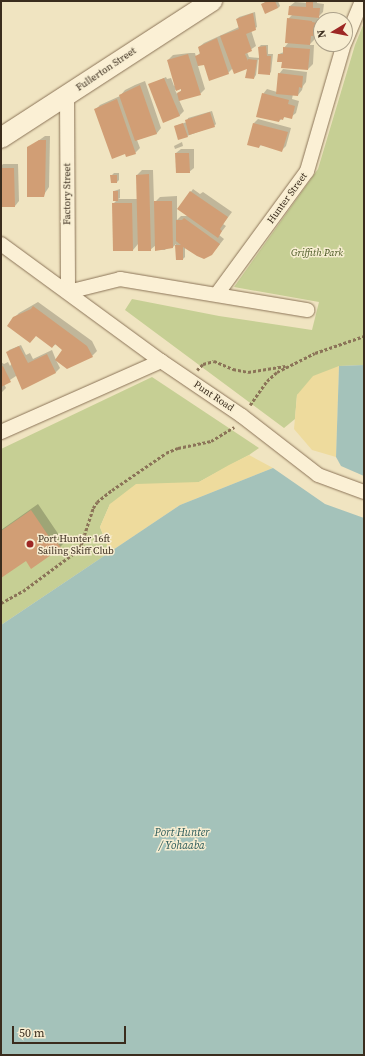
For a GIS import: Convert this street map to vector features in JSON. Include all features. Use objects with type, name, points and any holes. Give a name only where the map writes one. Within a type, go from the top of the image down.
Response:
[{"type":"main road","name":"Fullerton Street","points":[[1,138],[203,4]]},
{"type":"street","name":"Hunter Street","points":[[353,23],[362,1]]},
{"type":"street","name":"Hunter Street","points":[[218,294],[307,171],[342,52]]},
{"type":"street","name":"Factory Street","points":[[67,95],[68,292]]},
{"type":"street","name":"Punt Road","points":[[1,244],[161,361],[242,416],[318,475],[364,492]]},
{"type":"street","points":[[68,292],[120,279],[218,294],[307,310]]},
{"type":"street","points":[[1,432],[161,361]]},
{"type":"path","points":[[1,603],[23,591],[73,554],[81,545],[93,508],[101,499],[166,453],[178,448],[206,444],[230,431],[267,381],[288,366],[315,353],[364,336]]},
{"type":"path","points":[[190,380],[202,364],[208,361],[214,361],[233,369],[248,372],[288,366]]},
{"type":"green space","name":"Griffith Park","points":[[364,23],[364,365],[339,366],[297,395],[295,419],[284,428],[125,310],[132,299],[219,316],[312,330],[319,302],[234,287],[318,169],[355,45]]},
{"type":"green space","points":[[152,377],[259,448],[199,482],[110,504],[100,527],[110,552],[1,625],[1,449]]},
{"type":"sand","points":[[339,366],[336,457],[312,450],[294,429],[297,395],[313,376]]},
{"type":"sand","points":[[249,455],[273,468],[180,505],[110,552],[100,527],[110,504],[136,484],[199,482]]},
{"type":"water","points":[[364,365],[364,476],[341,466],[336,457],[339,366]]},
{"type":"water","name":"Port Hunter / Yohaaba","points":[[273,468],[325,504],[364,518],[364,1055],[1,1055],[1,625],[180,505]]},
{"type":"building","points":[[268,1],[275,1],[278,8],[265,14],[261,4]]},
{"type":"building","points":[[306,1],[313,1],[313,8],[320,8],[320,12],[313,12],[313,17],[288,15],[289,6],[306,7]]},
{"type":"building","points":[[253,13],[256,30],[246,34],[252,51],[245,54],[248,61],[248,59],[257,60],[254,79],[245,78],[247,69],[234,74],[220,36],[239,29],[236,19]]},
{"type":"building","points":[[287,18],[313,22],[313,36],[311,36],[310,45],[285,43]]},
{"type":"building","points":[[217,38],[229,74],[209,81],[204,65],[198,66],[195,56],[200,54],[198,47]]},
{"type":"building","points":[[266,46],[267,56],[271,56],[270,75],[258,74],[258,47]]},
{"type":"building","points":[[283,47],[310,49],[308,70],[281,68],[282,62],[277,62],[278,54],[283,54]]},
{"type":"building","points":[[188,54],[201,95],[179,101],[177,93],[181,91],[181,89],[176,91],[167,60]]},
{"type":"building","points":[[278,73],[303,76],[302,88],[299,87],[298,96],[276,94]]},
{"type":"building","points":[[164,78],[180,116],[163,123],[148,84]]},
{"type":"building","points":[[140,85],[157,134],[135,141],[119,95]]},
{"type":"building","points":[[262,93],[289,100],[288,104],[295,106],[292,119],[284,117],[283,120],[280,119],[279,122],[256,117]]},
{"type":"building","points":[[117,99],[136,154],[126,157],[125,154],[112,159],[94,109]]},
{"type":"building","points":[[210,112],[215,127],[189,135],[185,120]]},
{"type":"building","points":[[183,123],[188,137],[178,140],[174,126]]},
{"type":"building","points":[[253,123],[288,132],[282,152],[260,145],[259,148],[247,145]]},
{"type":"building","points":[[39,140],[46,140],[45,193],[44,197],[27,197],[27,147]]},
{"type":"building","points":[[175,153],[189,153],[190,173],[176,173]]},
{"type":"building","points":[[1,168],[14,168],[15,207],[2,207]]},
{"type":"building","points":[[149,174],[151,251],[138,251],[136,175]]},
{"type":"building","points":[[110,175],[117,175],[117,183],[111,183]]},
{"type":"building","points":[[113,191],[118,191],[118,201],[113,201]]},
{"type":"building","points":[[190,191],[228,217],[220,229],[222,231],[218,238],[177,209]]},
{"type":"building","points":[[154,201],[172,201],[173,248],[155,251]]},
{"type":"building","points":[[112,203],[132,203],[133,251],[113,251]]},
{"type":"building","points":[[184,218],[220,244],[212,255],[204,259],[183,247],[183,260],[176,260],[175,245],[181,245],[176,241],[176,220],[182,220]]},
{"type":"building","points":[[33,306],[87,346],[93,357],[67,369],[55,360],[62,350],[55,344],[52,348],[36,336],[30,343],[7,326],[13,317],[31,309]]},
{"type":"building","points":[[19,346],[28,363],[47,354],[56,373],[22,390],[6,352]]},
{"type":"building","points":[[3,366],[11,382],[1,387],[1,367]]},
{"type":"building","name":"Port Hunter 16ft Sailing Skiff Club","points":[[31,510],[52,541],[55,539],[61,548],[31,569],[26,561],[1,578],[1,531]]},
{"type":"place","name":"Port Hunter 16ft Sailing Skiff Club","points":[[30,544]]}]
